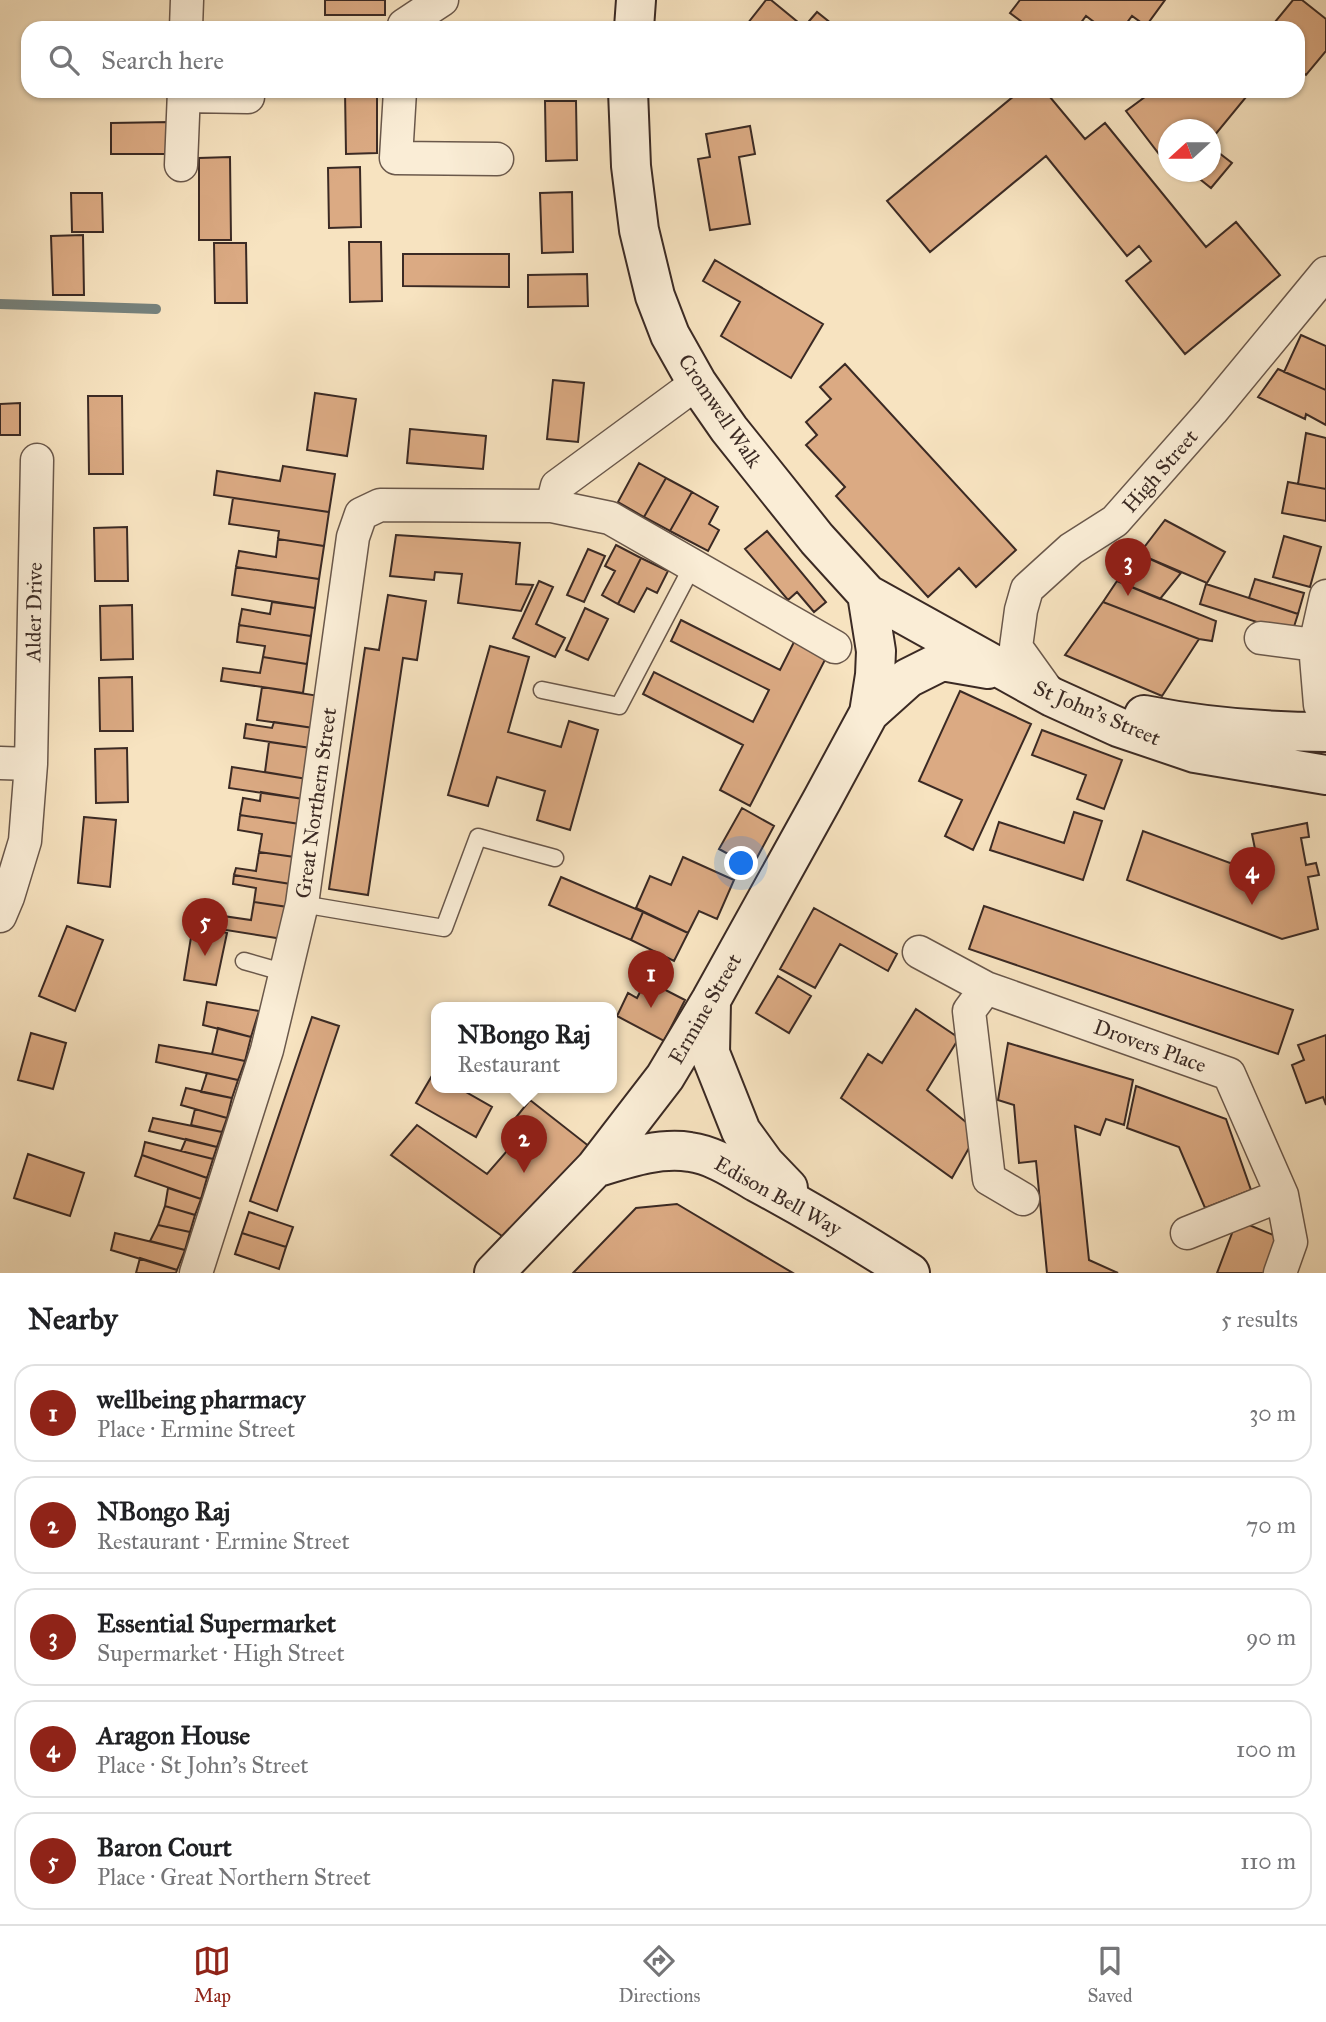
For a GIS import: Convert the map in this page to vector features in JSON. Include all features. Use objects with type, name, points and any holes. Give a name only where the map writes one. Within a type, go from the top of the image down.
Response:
[{"type":"main road","points":[[634,21],[636,0]]},
{"type":"main road","name":"Cromwell Walk","points":[[628,98],[631,166],[639,230],[655,296],[670,335],[697,383],[817,539],[867,594],[922,624]]},
{"type":"main road","name":"Ermine Street","points":[[867,594],[876,651],[869,713]]},
{"type":"main road","name":"St John's Street","points":[[922,624],[1052,697],[1118,727],[1195,753],[1326,775]]},
{"type":"main road","name":"Ermine Street","points":[[494,1273],[595,1168],[665,1077],[711,1000],[869,713],[908,678],[942,660],[1007,673]]},
{"type":"main road","points":[[1052,697],[1187,724],[1268,732],[1323,718]]},
{"type":"main road","points":[[711,1000],[710,1054],[741,1130],[765,1164],[810,1211]]},
{"type":"main road","name":"Edison Bell Way","points":[[595,1168],[634,1156],[693,1152],[725,1165],[810,1211],[910,1273]]},
{"type":"street","points":[[186,21],[187,0]]},
{"type":"street","points":[[403,18],[442,0]]},
{"type":"street","points":[[181,165],[184,98]]},
{"type":"street","points":[[400,98],[395,171],[497,159]]},
{"type":"street","name":"High Street","points":[[1052,697],[1016,647],[1027,589],[1071,549],[1115,521],[1212,411],[1326,273]]},
{"type":"street","points":[[552,506],[557,486],[697,383]]},
{"type":"street","name":"Alder Drive","points":[[0,916],[25,841],[15,764],[37,460]]},
{"type":"street","name":"Great Northern Street","points":[[196,1273],[267,1050],[302,904],[353,537],[361,514],[380,505],[552,506],[610,518],[835,647]]},
{"type":"street","points":[[1323,718],[1315,645],[1326,596]]},
{"type":"street","points":[[1261,638],[1315,645]]},
{"type":"street","name":"Drovers Place","points":[[919,952],[986,988],[1229,1074],[1282,1195],[1291,1242],[1280,1273]]},
{"type":"street","points":[[986,988],[969,1011],[989,1179],[1023,1199]]},
{"type":"street","points":[[1187,1233],[1282,1195]]},
{"type":"lane","points":[[542,690],[619,706],[693,565]]},
{"type":"lane","points":[[302,904],[444,928],[478,837],[555,858]]},
{"type":"lane","points":[[244,961],[286,973]]},
{"type":"building","points":[[325,0],[385,0],[385,15],[325,15]]},
{"type":"building","points":[[766,0],[771,0],[797,21],[750,21]]},
{"type":"building","points":[[1020,0],[1165,0],[1150,21],[1139,21],[1132,16],[1128,21],[1093,21],[1086,16],[1082,21],[1021,21],[1010,13]]},
{"type":"building","points":[[1293,0],[1302,0],[1326,19],[1326,51],[1306,75],[1305,21],[1276,21]]},
{"type":"building","points":[[817,12],[828,21],[809,21]]},
{"type":"building","points":[[345,98],[377,98],[377,153],[346,154]]},
{"type":"building","points":[[1012,98],[1051,98],[1085,139],[1105,123],[1206,247],[1236,222],[1280,275],[1185,354],[1126,281],[1151,261],[1139,246],[1127,256],[1046,156],[930,252],[887,201]]},
{"type":"building","points":[[1144,98],[1245,98],[1221,128],[1221,119],[1158,119],[1158,153],[1126,111]]},
{"type":"building","points":[[545,101],[576,101],[577,160],[546,161]]},
{"type":"building","points":[[170,122],[171,154],[111,154],[111,123]]},
{"type":"building","points":[[750,126],[755,154],[739,157],[750,224],[710,230],[698,159],[710,157],[706,134]]},
{"type":"building","points":[[1221,154],[1232,163],[1221,176]]},
{"type":"building","points":[[230,157],[231,240],[199,240],[199,158]]},
{"type":"building","points":[[360,167],[361,227],[329,228],[328,168]]},
{"type":"building","points":[[1204,182],[1216,182],[1211,188]]},
{"type":"building","points":[[572,192],[573,252],[542,253],[540,193]]},
{"type":"building","points":[[71,193],[102,193],[103,232],[72,232]]},
{"type":"building","points":[[83,235],[84,295],[53,295],[51,236]]},
{"type":"building","points":[[349,242],[381,242],[382,301],[350,302]]},
{"type":"building","points":[[214,243],[246,243],[247,303],[215,303]]},
{"type":"building","points":[[403,254],[509,254],[509,287],[403,286]]},
{"type":"building","points":[[715,260],[823,324],[791,378],[721,336],[740,302],[703,281]]},
{"type":"building","points":[[587,274],[588,306],[528,307],[528,275]]},
{"type":"building","points":[[1301,335],[1326,346],[1326,390],[1284,372]]},
{"type":"building","points":[[845,364],[1016,550],[976,587],[959,568],[928,597],[836,496],[845,487],[806,445],[817,435],[806,422],[831,399],[820,387]]},
{"type":"building","points":[[1278,369],[1326,390],[1326,425],[1306,414],[1305,419],[1258,397]]},
{"type":"building","points":[[553,380],[584,383],[578,442],[547,439]]},
{"type":"building","points":[[315,393],[356,399],[347,456],[307,450]]},
{"type":"building","points":[[88,396],[122,396],[123,474],[89,474]]},
{"type":"building","points":[[20,403],[20,435],[0,435],[0,404]]},
{"type":"building","points":[[410,429],[486,436],[483,469],[407,463]]},
{"type":"building","points":[[1306,433],[1326,438],[1326,489],[1298,484]]},
{"type":"building","points":[[639,463],[666,478],[644,517],[618,502]]},
{"type":"building","points":[[283,466],[335,474],[329,512],[214,495],[217,471],[280,481]]},
{"type":"building","points":[[666,478],[692,492],[670,531],[644,517]]},
{"type":"building","points":[[1288,482],[1326,489],[1326,521],[1282,513]]},
{"type":"building","points":[[692,492],[718,507],[709,524],[719,530],[708,551],[670,531]]},
{"type":"building","points":[[233,498],[329,512],[324,546],[278,539],[279,531],[229,524]]},
{"type":"building","points":[[1165,520],[1225,552],[1207,583],[1139,554]]},
{"type":"building","points":[[127,527],[128,581],[95,581],[94,528]]},
{"type":"building","points":[[767,531],[826,602],[814,612],[797,592],[788,600],[745,549]]},
{"type":"building","points":[[396,535],[520,543],[516,584],[533,585],[521,611],[458,603],[462,574],[435,572],[434,580],[390,576]]},
{"type":"building","points":[[1284,536],[1321,547],[1310,587],[1273,577]]},
{"type":"building","points":[[278,539],[324,546],[319,579],[236,567],[239,551],[276,557]]},
{"type":"building","points":[[616,545],[641,558],[618,604],[602,595],[615,571],[605,566]]},
{"type":"building","points":[[588,549],[605,556],[584,602],[567,595]]},
{"type":"building","points":[[1139,554],[1181,573],[1160,599],[1117,581]]},
{"type":"building","points":[[641,558],[668,571],[657,593],[647,588],[634,612],[618,604]]},
{"type":"building","points":[[236,567],[319,579],[315,608],[232,595]]},
{"type":"building","points":[[1255,579],[1304,593],[1298,614],[1249,598]]},
{"type":"building","points":[[539,581],[553,587],[536,624],[565,638],[555,657],[513,638]]},
{"type":"building","points":[[1117,581],[1216,621],[1212,641],[1199,639],[1103,602]]},
{"type":"building","points":[[1206,584],[1298,614],[1292,633],[1200,604]]},
{"type":"building","points":[[388,595],[426,601],[417,660],[403,658],[368,895],[329,889],[365,648],[379,650]]},
{"type":"building","points":[[272,602],[315,608],[311,636],[239,625],[242,609],[270,614]]},
{"type":"building","points":[[1103,602],[1199,639],[1162,696],[1065,655]]},
{"type":"building","points":[[132,605],[133,659],[101,660],[100,606]]},
{"type":"building","points":[[585,608],[608,619],[588,660],[566,650]]},
{"type":"building","points":[[681,620],[780,670],[797,636],[829,652],[750,806],[720,790],[743,745],[643,694],[654,672],[753,722],[769,690],[671,641]]},
{"type":"building","points":[[239,625],[311,636],[307,664],[263,657],[265,646],[237,642]]},
{"type":"building","points":[[490,646],[529,657],[508,732],[561,747],[569,721],[598,730],[570,830],[537,820],[545,791],[497,777],[488,806],[448,795]]},
{"type":"building","points":[[263,657],[307,664],[303,693],[221,681],[223,668],[260,673]]},
{"type":"building","points":[[132,677],[133,731],[100,731],[99,678]]},
{"type":"building","points":[[262,687],[319,696],[314,728],[257,720]]},
{"type":"building","points":[[960,691],[1031,724],[973,850],[945,836],[962,800],[919,781]]},
{"type":"building","points":[[274,722],[314,728],[311,748],[244,738],[246,724],[272,728]]},
{"type":"building","points":[[1042,730],[1122,760],[1104,809],[1077,799],[1086,775],[1032,755]]},
{"type":"building","points":[[269,742],[311,748],[307,779],[265,772]]},
{"type":"building","points":[[127,748],[128,802],[96,803],[95,749]]},
{"type":"building","points":[[232,767],[307,779],[304,799],[229,788]]},
{"type":"building","points":[[261,792],[304,799],[300,824],[240,815],[243,798],[260,801]]},
{"type":"building","points":[[742,808],[774,826],[752,867],[719,849]]},
{"type":"building","points":[[1074,812],[1102,821],[1083,880],[990,850],[999,822],[1064,843]]},
{"type":"building","points":[[240,815],[300,824],[295,857],[259,852],[262,834],[238,830]]},
{"type":"building","points":[[84,817],[116,820],[110,887],[78,883]]},
{"type":"building","points":[[1307,823],[1309,837],[1301,838],[1306,865],[1316,863],[1319,875],[1308,877],[1318,929],[1282,939],[1127,880],[1143,831],[1260,874],[1252,834]]},
{"type":"building","points":[[259,852],[295,857],[291,884],[234,875],[236,868],[256,871]]},
{"type":"building","points":[[683,857],[734,880],[717,919],[699,911],[688,933],[636,908],[650,876],[671,885]]},
{"type":"building","points":[[234,875],[291,884],[288,907],[254,902],[256,888],[233,884]]},
{"type":"building","points":[[561,877],[643,912],[631,940],[549,905]]},
{"type":"building","points":[[254,902],[288,907],[283,939],[207,927],[209,914],[251,920]]},
{"type":"building","points":[[984,906],[1293,1010],[1278,1054],[969,949]]},
{"type":"building","points":[[814,908],[897,954],[888,971],[840,944],[815,988],[780,969]]},
{"type":"building","points":[[643,912],[688,933],[674,961],[631,940]]},
{"type":"building","points":[[193,925],[227,933],[216,985],[184,980]]},
{"type":"building","points":[[67,926],[103,940],[75,1011],[39,996]]},
{"type":"building","points":[[778,976],[811,996],[789,1033],[756,1013]]},
{"type":"building","points":[[646,980],[685,1000],[664,1041],[617,1016],[628,993],[637,998]]},
{"type":"building","points":[[207,1002],[259,1011],[251,1037],[203,1025]]},
{"type":"building","points":[[916,1009],[959,1038],[927,1090],[978,1132],[952,1178],[841,1098],[868,1054],[882,1063]]},
{"type":"building","points":[[312,1017],[339,1026],[277,1211],[250,1201]]},
{"type":"building","points":[[218,1028],[251,1037],[245,1061],[212,1054]]},
{"type":"building","points":[[31,1033],[66,1043],[53,1089],[18,1080]]},
{"type":"building","points":[[1326,1035],[1326,1105],[1323,1097],[1306,1103],[1292,1065],[1304,1060],[1298,1045]]},
{"type":"building","points":[[1008,1043],[1133,1080],[1124,1125],[1106,1119],[1100,1135],[1075,1126],[1089,1260],[1118,1273],[1047,1273],[1036,1161],[1019,1163],[1014,1105],[998,1100]]},
{"type":"building","points":[[159,1045],[245,1061],[238,1080],[156,1062]]},
{"type":"building","points":[[207,1073],[238,1080],[232,1098],[201,1092]]},
{"type":"building","points":[[431,1077],[431,1093],[468,1093],[492,1107],[476,1137],[416,1103]]},
{"type":"building","points":[[1136,1086],[1226,1119],[1251,1190],[1205,1208],[1179,1147],[1127,1128]]},
{"type":"building","points":[[186,1088],[232,1098],[227,1118],[181,1105]]},
{"type":"building","points":[[530,1100],[590,1147],[506,1239],[391,1155],[417,1125],[487,1174],[520,1136],[509,1126]]},
{"type":"building","points":[[195,1109],[227,1118],[222,1132],[191,1125]]},
{"type":"building","points":[[153,1118],[222,1132],[217,1147],[149,1131]]},
{"type":"building","points":[[186,1139],[217,1147],[213,1159],[181,1151]]},
{"type":"building","points":[[145,1142],[213,1159],[207,1178],[142,1155]]},
{"type":"building","points":[[28,1154],[84,1173],[70,1216],[14,1198]]},
{"type":"building","points":[[142,1155],[207,1178],[201,1199],[135,1176]]},
{"type":"building","points":[[168,1188],[201,1199],[195,1215],[165,1206]]},
{"type":"building","points":[[677,1204],[793,1273],[573,1273],[636,1208]]},
{"type":"building","points":[[165,1206],[195,1215],[190,1232],[158,1225]]},
{"type":"building","points":[[249,1212],[293,1227],[286,1247],[242,1233]]},
{"type":"building","points":[[1237,1220],[1278,1237],[1264,1273],[1217,1273]]},
{"type":"building","points":[[158,1225],[190,1232],[185,1250],[150,1241]]},
{"type":"building","points":[[115,1233],[185,1250],[177,1270],[111,1250]]},
{"type":"building","points":[[242,1233],[286,1247],[279,1269],[235,1254]]},
{"type":"building","points":[[140,1258],[177,1270],[176,1273],[136,1273]]},
{"type":"waterway","points":[[0,304],[156,309]]},
{"type":"place","name":"Essential Supermarket","points":[[1128,596]]},
{"type":"place","name":"Aragon House","points":[[1252,905]]},
{"type":"place","name":"Baron Court","points":[[205,956]]},
{"type":"place","name":"wellbeing pharmacy","points":[[651,1008]]},
{"type":"place","name":"NBongo Raj","points":[[524,1173]]}]
